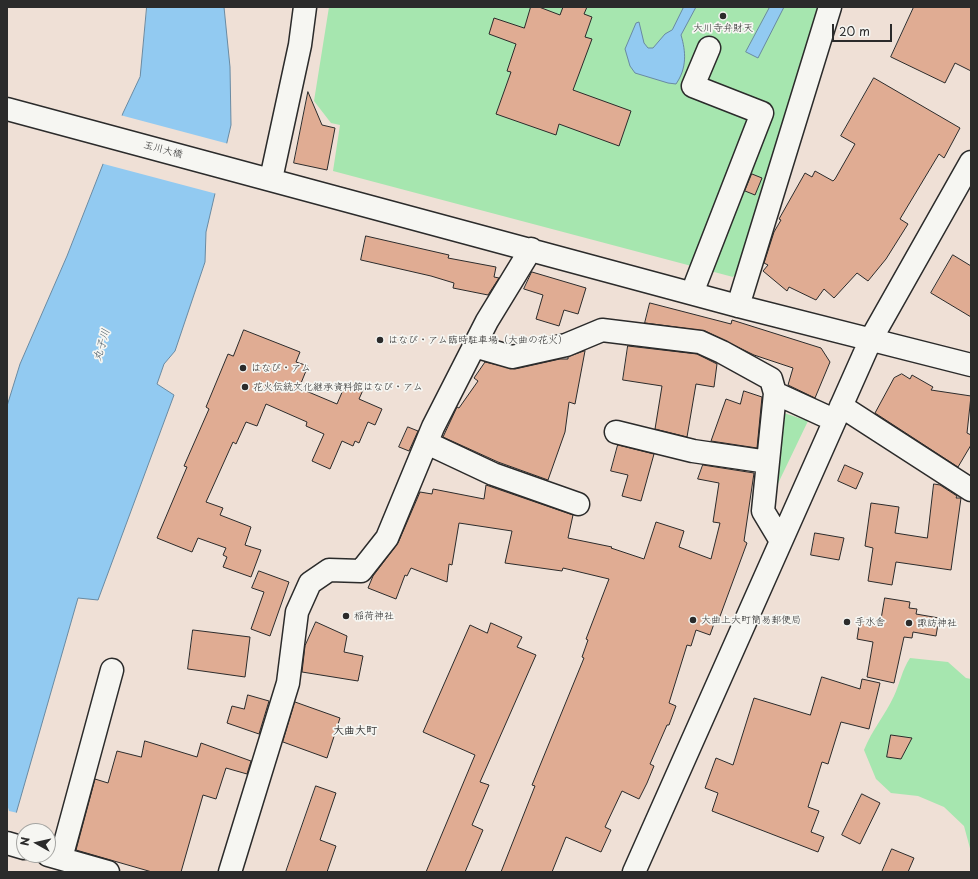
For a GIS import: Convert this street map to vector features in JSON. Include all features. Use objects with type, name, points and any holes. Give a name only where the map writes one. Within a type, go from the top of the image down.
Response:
[{"type":"street","points":[[271,179],[300,45],[305,7]]},
{"type":"street","points":[[738,306],[830,7]]},
{"type":"street","points":[[692,293],[762,114],[693,86],[709,48]]},
{"type":"street","name":"玉川大橋","points":[[7,109],[738,306],[971,365]]},
{"type":"street","points":[[634,872],[871,339],[971,162]]},
{"type":"street","points":[[230,872],[288,683],[298,612],[310,583],[329,570],[361,571],[387,538],[427,443],[474,346],[487,321],[531,249]]},
{"type":"street","points":[[474,346],[512,357],[566,345],[602,330],[700,342],[722,352],[771,379],[775,393],[763,511],[781,541]]},
{"type":"street","points":[[775,393],[837,413],[971,490]]},
{"type":"street","points":[[616,432],[693,452],[768,462]]},
{"type":"street","points":[[427,443],[493,474],[578,504]]},
{"type":"street","points":[[56,854],[112,670]]},
{"type":"street","points":[[56,861],[108,872]]},
{"type":"green space","points":[[329,7],[822,7],[739,270],[733,277],[333,171],[340,125],[331,123],[314,101]]},
{"type":"green space","points":[[781,412],[808,421],[772,496]]},
{"type":"green space","points":[[910,658],[948,662],[966,678],[971,679],[971,852],[964,826],[944,807],[918,796],[891,793],[876,779],[864,750],[894,696]]},
{"type":"water","name":"丸子川","points":[[147,7],[224,7],[230,67],[231,125],[206,232],[205,262],[175,351],[164,364],[157,384],[174,395],[98,600],[78,598],[7,845],[7,406],[20,364],[67,256],[123,113],[140,77]]},
{"type":"water","points":[[684,7],[696,7],[681,35],[685,54],[684,66],[680,78],[676,84],[635,73],[630,66],[625,49],[636,23],[639,22],[644,43],[648,48],[653,48],[665,34],[672,30]]},
{"type":"water","points":[[770,7],[784,7],[758,58],[746,52]]},
{"type":"pier","points":[[120,115],[229,144],[217,194],[100,163]]},
{"type":"pier","points":[[7,804],[9,811],[18,813],[7,847]]},
{"type":"building","points":[[531,7],[539,7],[560,15],[563,7],[587,7],[584,14],[592,17],[585,37],[592,39],[573,90],[631,111],[619,146],[559,124],[556,135],[496,114],[511,72],[507,71],[516,44],[489,34],[494,18],[524,28]]},
{"type":"building","points":[[914,7],[971,7],[971,71],[955,63],[945,83],[891,57]]},
{"type":"building","points":[[874,78],[960,128],[944,158],[939,154],[900,219],[908,224],[886,259],[868,281],[857,273],[834,298],[824,289],[816,300],[789,287],[787,291],[763,271],[768,265],[764,263],[774,232],[781,220],[779,219],[805,173],[812,177],[815,171],[833,181],[835,179],[855,144],[841,136]]},
{"type":"building","points":[[308,92],[322,125],[335,128],[327,170],[294,163]]},
{"type":"building","points":[[752,174],[762,178],[755,195],[745,191]]},
{"type":"building","points":[[366,236],[449,255],[448,258],[496,267],[494,277],[499,278],[488,295],[453,288],[454,283],[431,276],[361,260]]},
{"type":"building","points":[[953,255],[971,266],[971,317],[931,293]]},
{"type":"building","points":[[532,272],[586,288],[578,314],[564,310],[559,326],[536,319],[543,295],[524,289]]},
{"type":"building","points":[[650,303],[731,324],[732,320],[821,348],[830,362],[815,398],[788,385],[793,368],[754,355],[705,331],[645,323]]},
{"type":"building","points":[[244,330],[300,352],[296,362],[308,366],[299,388],[337,404],[346,383],[363,390],[359,399],[382,409],[375,425],[368,422],[359,443],[355,441],[353,446],[342,441],[330,469],[312,461],[324,434],[306,426],[307,422],[266,404],[257,426],[246,422],[236,444],[233,442],[206,502],[223,508],[220,515],[251,527],[245,545],[261,550],[251,577],[223,567],[227,557],[223,555],[226,548],[198,538],[192,552],[157,538],[187,467],[184,466],[209,409],[206,407],[228,354],[233,356]]},
{"type":"building","points":[[628,346],[697,354],[717,364],[714,387],[696,384],[687,437],[655,429],[662,386],[623,380]]},
{"type":"building","points":[[585,351],[575,404],[569,402],[565,432],[548,480],[498,462],[443,437],[457,407],[459,408],[478,381],[474,378],[485,362],[515,369],[560,359],[568,359],[568,357]]},
{"type":"building","points":[[902,374],[910,379],[912,375],[933,387],[931,390],[971,396],[967,433],[971,435],[971,445],[958,467],[875,413],[894,378]]},
{"type":"building","points":[[744,391],[762,397],[757,448],[711,441],[726,399],[740,404]]},
{"type":"building","points":[[408,427],[418,431],[409,451],[399,447]]},
{"type":"building","points":[[618,445],[654,454],[641,501],[622,496],[628,475],[611,471]]},
{"type":"building","points":[[703,465],[754,473],[744,541],[747,543],[719,619],[716,618],[710,635],[696,630],[691,646],[687,645],[669,703],[676,706],[669,725],[667,725],[650,764],[654,766],[647,783],[639,799],[622,791],[605,827],[611,830],[601,852],[566,837],[552,872],[501,872],[535,786],[532,785],[584,658],[582,657],[588,640],[586,639],[609,579],[563,568],[562,571],[505,563],[512,531],[459,523],[452,565],[449,564],[447,582],[411,568],[407,576],[405,575],[396,599],[368,588],[373,576],[398,543],[420,492],[432,494],[433,489],[484,499],[486,485],[573,515],[568,538],[612,547],[611,548],[644,559],[656,522],[684,531],[679,547],[711,559],[720,523],[713,522],[719,483],[698,479]]},
{"type":"building","points":[[845,465],[863,473],[856,489],[838,481]]},
{"type":"building","points":[[934,484],[940,485],[957,496],[956,498],[961,498],[951,570],[896,562],[892,585],[868,581],[873,548],[865,546],[871,503],[899,507],[895,533],[927,538]]},
{"type":"building","points":[[815,533],[844,538],[839,560],[811,555]]},
{"type":"building","points":[[259,571],[289,582],[270,636],[251,629],[264,592],[252,588]]},
{"type":"building","points":[[885,598],[910,602],[909,608],[917,609],[916,614],[939,618],[936,636],[913,632],[912,638],[904,637],[894,683],[867,677],[873,642],[857,639],[860,620],[880,623]]},
{"type":"building","points":[[316,622],[347,636],[344,652],[363,656],[358,681],[302,672],[305,646]]},
{"type":"building","points":[[491,623],[522,637],[517,647],[536,655],[480,782],[489,785],[472,825],[483,830],[465,872],[426,872],[475,755],[423,732],[470,625],[487,633]]},
{"type":"building","points":[[193,630],[250,637],[245,677],[188,669]]},
{"type":"building","points":[[822,677],[860,689],[862,679],[880,683],[869,729],[841,722],[828,764],[822,762],[808,807],[819,811],[811,832],[824,837],[818,852],[712,811],[718,793],[705,788],[716,758],[733,765],[754,698],[810,715]]},
{"type":"building","points":[[248,695],[269,701],[259,734],[227,723],[232,706],[244,709]]},
{"type":"building","points":[[295,702],[340,718],[327,758],[283,742]]},
{"type":"building","points":[[891,735],[912,738],[901,759],[887,757]]},
{"type":"building","points":[[145,741],[197,757],[201,743],[251,761],[247,774],[226,768],[216,799],[203,795],[181,872],[152,872],[76,850],[95,779],[108,783],[117,751],[141,757]]},
{"type":"building","points":[[316,786],[336,793],[320,840],[336,846],[327,872],[286,872]]},
{"type":"building","points":[[862,794],[880,803],[860,844],[842,835]]},
{"type":"building","points":[[892,849],[914,858],[908,872],[882,872]]},
{"type":"place","name":"大川寺弁財天","points":[[723,16]]},
{"type":"place","name":"はなび・アム臨時駐車場（大曲の花火）","points":[[380,340]]},
{"type":"place","name":"はなび・アム","points":[[243,368]]},
{"type":"place","name":"花火伝統文化継承資料館はなび・アム","points":[[245,387]]},
{"type":"place","name":"稲荷神社","points":[[346,616]]},
{"type":"place","name":"大曲上大町簡易郵便局","points":[[693,620]]},
{"type":"place","name":"手水舎","points":[[847,622]]},
{"type":"place","name":"諏訪神社","points":[[909,623]]},
{"type":"district","name":"大曲大町","points":[[355,731]]}]
